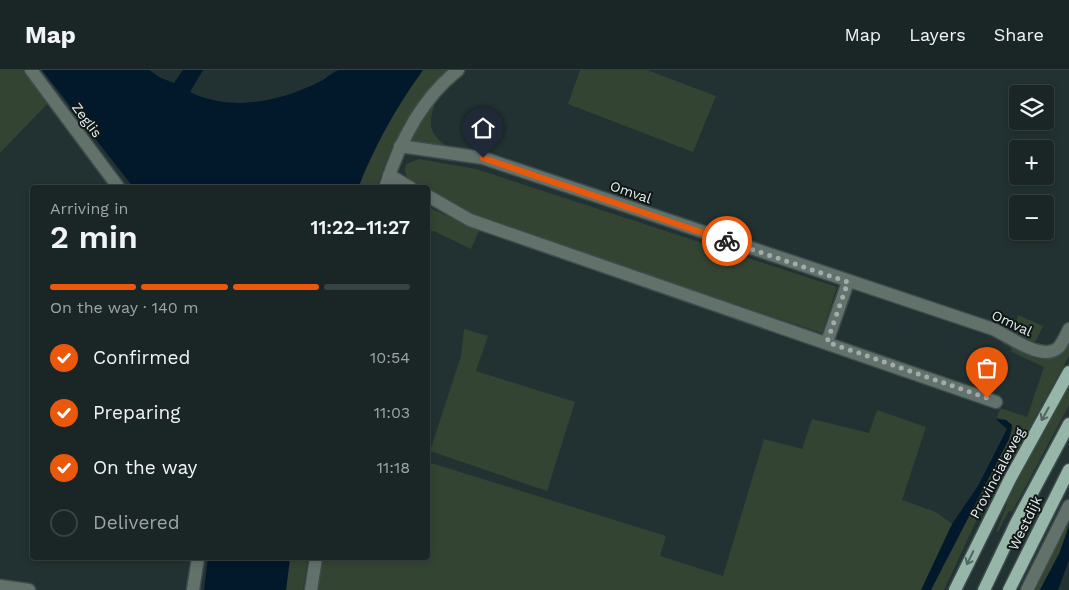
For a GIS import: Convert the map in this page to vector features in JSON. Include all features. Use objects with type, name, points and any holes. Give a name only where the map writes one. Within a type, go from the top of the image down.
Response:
[{"type":"main road","name":"Provincialeweg","points":[[955,590],[1010,479],[1069,372]]},
{"type":"main road","points":[[984,590],[1016,523],[1069,424]]},
{"type":"main road","name":"Westdijk","points":[[1009,590],[1069,470]]},
{"type":"street","name":"Zeglis","points":[[31,70],[117,185]]},
{"type":"street","points":[[401,185],[387,181],[400,146],[434,92],[458,70]]},
{"type":"street","name":"Omval","points":[[400,146],[483,158],[848,282],[993,329],[1039,351],[1049,351],[1057,348],[1069,329]]},
{"type":"street","points":[[430,197],[470,220],[996,402]]},
{"type":"street","points":[[827,342],[848,282]]},
{"type":"street","points":[[1028,590],[1069,506]]},
{"type":"street","points":[[193,590],[198,560]]},
{"type":"street","points":[[311,590],[316,560]]},
{"type":"street","points":[[0,586],[29,590]]},
{"type":"green space","points":[[0,70],[27,70],[50,101],[0,153]]},
{"type":"green space","points":[[423,70],[449,70],[415,111],[397,138],[378,185],[359,185],[387,127]]},
{"type":"green space","points":[[580,70],[647,70],[716,96],[693,152],[568,104]]},
{"type":"green space","points":[[437,97],[432,116],[432,129],[434,134],[445,145],[454,151],[411,144],[416,128]]},
{"type":"green space","points":[[419,159],[476,169],[837,287],[822,333],[474,216],[430,194],[430,185],[416,185],[406,175],[406,164]]},
{"type":"green space","points":[[430,208],[479,231],[471,249],[434,231],[430,231]]},
{"type":"green space","points":[[1018,315],[1043,326],[1036,341],[1031,341],[1017,333],[1015,327]]},
{"type":"green space","points":[[464,329],[488,336],[476,371],[575,402],[547,491],[430,451],[461,356]]},
{"type":"green space","points":[[1069,341],[1069,356],[1004,474],[985,502],[944,590],[317,590],[321,560],[430,560],[430,463],[666,536],[660,556],[723,576],[764,439],[802,449],[812,419],[869,433],[877,410],[926,427],[902,500],[936,512],[952,524],[972,496],[978,499],[1009,439],[1013,428],[1006,420],[997,418],[1000,408],[1027,417],[1044,367],[1012,352],[1011,346],[1042,359],[1048,358],[1061,350]]},
{"type":"green space","points":[[1069,385],[1069,405],[1012,512],[1009,511],[998,532],[996,532],[1007,504],[1005,503]]},
{"type":"green space","points":[[1069,515],[1066,535],[1059,554],[1040,590],[1034,590]]},
{"type":"green space","points":[[290,560],[308,560],[303,590],[286,590]]},
{"type":"water","points":[[42,70],[149,70],[161,78],[174,83],[183,70],[203,70],[190,92],[222,102],[238,103],[255,102],[288,95],[319,82],[339,70],[423,70],[387,127],[359,185],[131,185]]},
{"type":"water","points":[[996,419],[1006,420],[1012,425],[1009,439],[931,590],[921,590],[952,524],[978,486],[1007,429]]},
{"type":"water","points":[[1069,526],[1069,560],[1058,590],[1040,590],[1059,554]]},
{"type":"water","points":[[208,560],[290,560],[286,590],[204,590]]},
{"type":"way so far","points":[[727,241],[848,282],[827,342],[987,398]]},
{"type":"route","points":[[483,158],[727,241]]}]
